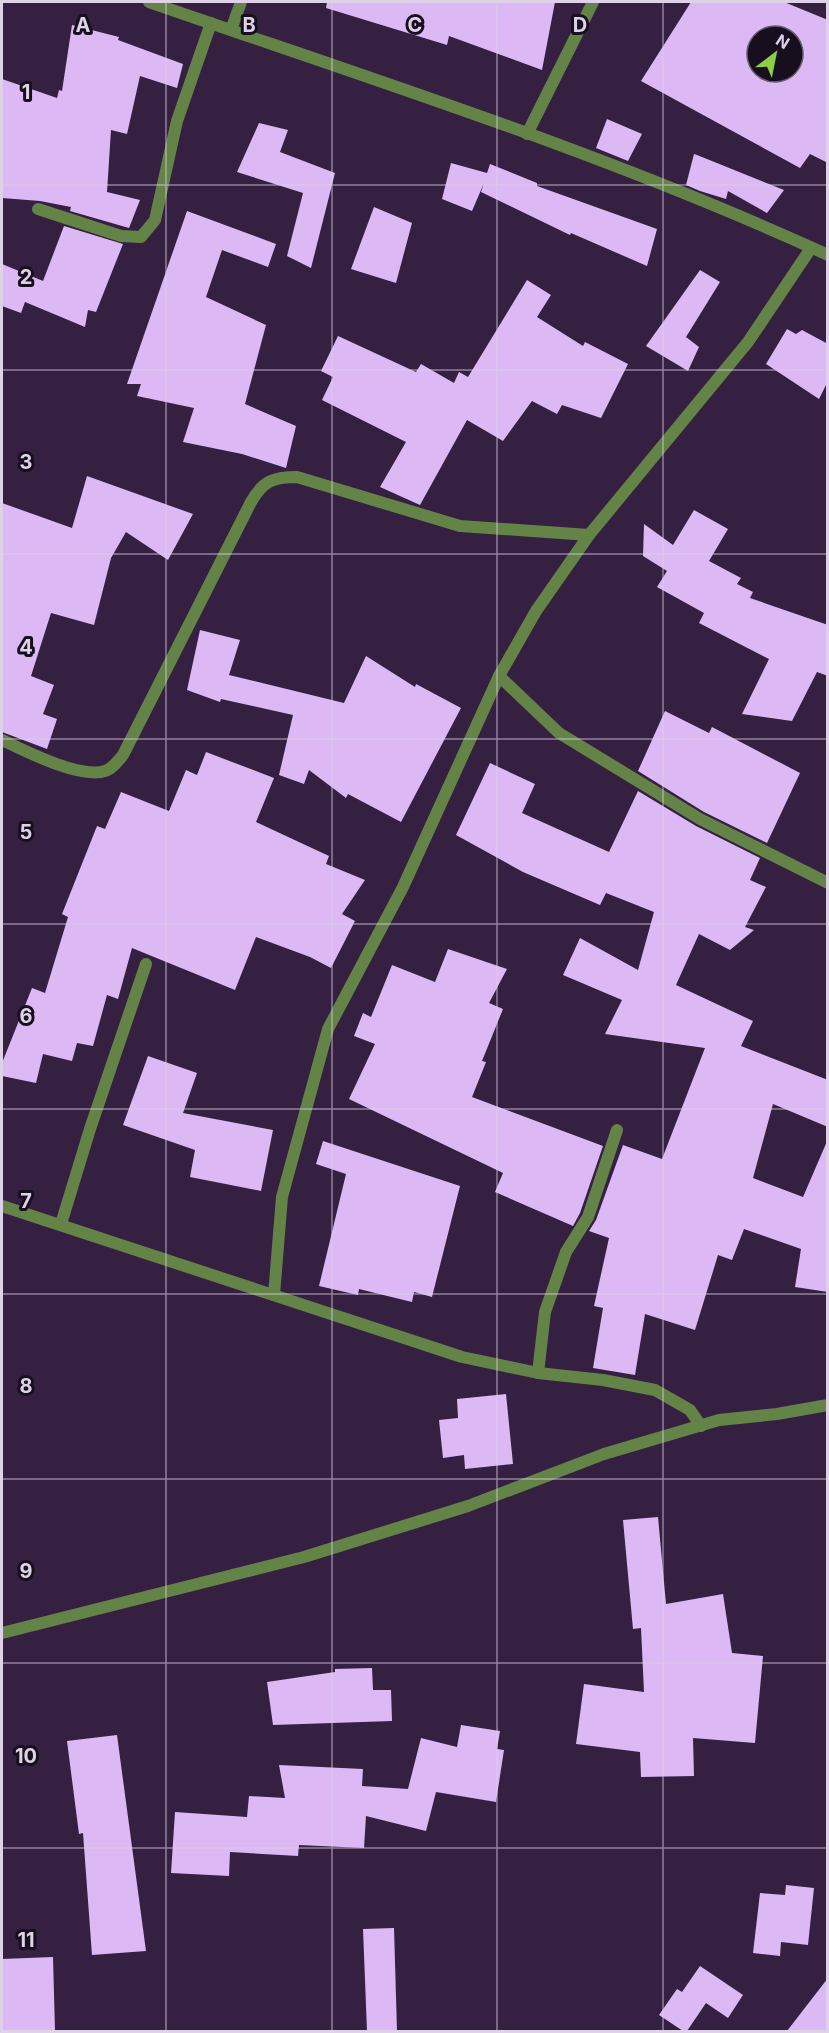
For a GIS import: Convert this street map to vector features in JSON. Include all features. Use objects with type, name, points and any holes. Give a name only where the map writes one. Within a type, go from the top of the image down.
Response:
[{"type":"street","points":[[149,2],[527,134],[719,207],[828,255]]},
{"type":"street","points":[[231,30],[241,2]]},
{"type":"street","points":[[527,134],[593,2]]},
{"type":"street","points":[[38,209],[121,236],[141,237],[155,220],[177,121],[211,23]]},
{"type":"street","points":[[274,1295],[282,1197],[328,1029],[403,887],[499,676],[536,611],[589,535],[636,475],[697,407],[740,351],[811,248]]},
{"type":"street","points":[[2,740],[37,756],[81,770],[98,773],[108,770],[123,755],[250,502],[265,482],[276,477],[297,477],[460,526],[589,535]]},
{"type":"street","points":[[499,676],[559,733],[700,819],[828,883]]},
{"type":"street","points":[[61,1224],[90,1129],[146,964]]},
{"type":"street","points":[[538,1373],[545,1312],[566,1252],[588,1217],[617,1130]]},
{"type":"street","points":[[2,1206],[462,1357],[538,1373],[603,1380],[655,1390],[690,1410],[701,1426]]},
{"type":"street","points":[[2,1633],[304,1557],[468,1506],[604,1454],[719,1420],[777,1414],[828,1405]]},
{"type":"building","points":[[327,2],[555,2],[542,70],[449,36],[447,45],[326,8]]},
{"type":"building","points":[[691,2],[784,2],[828,20],[828,163],[810,154],[800,168],[641,81]]},
{"type":"building","points":[[72,25],[119,37],[118,40],[183,64],[177,88],[140,76],[127,134],[111,130],[107,192],[140,200],[129,228],[70,211],[71,207],[40,201],[2,198],[2,79],[57,98],[59,90],[62,91]]},
{"type":"building","points":[[607,119],[642,134],[628,161],[596,148]]},
{"type":"building","points":[[259,123],[288,130],[280,152],[335,173],[311,268],[287,256],[303,193],[237,172]]},
{"type":"building","points":[[694,154],[784,190],[767,213],[728,191],[726,199],[700,191],[686,185]]},
{"type":"building","points":[[451,163],[487,173],[490,164],[537,183],[537,186],[657,229],[647,266],[571,233],[570,235],[481,192],[484,183],[472,211],[442,199]]},
{"type":"building","points":[[374,207],[412,223],[396,283],[351,269]]},
{"type":"building","points":[[187,211],[276,244],[268,267],[222,250],[206,297],[266,325],[245,404],[296,426],[286,468],[242,454],[183,442],[194,408],[137,396],[141,384],[127,384]]},
{"type":"building","points":[[64,226],[123,244],[96,312],[88,310],[85,327],[25,302],[21,313],[2,306],[2,264],[43,281]]},
{"type":"building","points":[[700,270],[720,282],[686,337],[699,347],[688,371],[646,346]]},
{"type":"building","points":[[527,280],[551,295],[537,317],[583,346],[585,342],[628,364],[601,418],[562,405],[557,414],[532,401],[503,441],[467,420],[420,505],[380,487],[406,442],[322,400],[333,377],[321,371],[338,336],[416,372],[421,364],[454,383],[459,372],[468,377]]},
{"type":"building","points":[[787,329],[796,334],[802,330],[828,344],[828,381],[819,399],[766,364]]},
{"type":"building","points":[[87,476],[193,514],[168,560],[126,532],[111,558],[94,625],[51,613],[31,676],[54,685],[43,714],[57,719],[47,749],[2,732],[2,503],[72,528]]},
{"type":"building","points":[[694,510],[728,529],[709,561],[741,578],[737,584],[753,592],[750,598],[828,625],[828,676],[817,672],[792,721],[742,714],[769,659],[699,623],[704,613],[657,587],[667,571],[643,556],[644,524],[673,545]]},
{"type":"building","points":[[200,630],[240,640],[229,675],[344,703],[366,656],[415,687],[416,684],[461,708],[401,822],[348,794],[346,798],[309,770],[304,784],[279,775],[293,715],[221,699],[220,702],[187,690]]},
{"type":"building","points":[[665,711],[709,733],[712,727],[800,773],[767,843],[704,812],[638,771]]},
{"type":"building","points":[[206,752],[274,778],[256,822],[329,856],[326,864],[365,880],[342,914],[355,921],[331,968],[310,957],[256,937],[235,990],[132,948],[118,999],[107,995],[93,1046],[77,1043],[72,1061],[43,1054],[36,1083],[2,1076],[2,1063],[32,988],[45,993],[68,917],[62,914],[97,826],[105,829],[121,792],[169,811],[186,770],[197,775]]},
{"type":"building","points":[[490,763],[535,784],[522,813],[609,852],[638,791],[696,826],[760,858],[750,880],[766,887],[745,927],[754,930],[730,950],[699,934],[676,985],[753,1021],[741,1046],[828,1080],[828,1127],[773,1104],[753,1178],[803,1197],[828,1139],[828,1292],[795,1287],[801,1249],[744,1229],[732,1260],[718,1255],[695,1330],[645,1314],[635,1375],[593,1368],[603,1308],[594,1306],[609,1238],[589,1231],[596,1220],[623,1145],[662,1159],[705,1048],[605,1034],[622,1000],[563,975],[580,938],[638,970],[654,912],[606,893],[600,905],[523,872],[456,835]]},
{"type":"building","points":[[448,949],[507,969],[489,1003],[503,1009],[482,1061],[486,1062],[472,1097],[603,1146],[580,1213],[573,1226],[495,1192],[503,1173],[349,1099],[375,1044],[354,1036],[363,1013],[371,1017],[392,965],[435,982]]},
{"type":"building","points":[[148,1056],[197,1073],[183,1113],[273,1130],[261,1191],[190,1177],[195,1150],[123,1125]]},
{"type":"building","points":[[323,1141],[460,1186],[432,1297],[414,1292],[412,1302],[359,1289],[358,1295],[319,1286],[346,1174],[316,1164]]},
{"type":"building","points":[[506,1394],[513,1464],[465,1469],[464,1455],[443,1458],[439,1420],[458,1418],[457,1399]]},
{"type":"building","points":[[658,1517],[666,1604],[723,1594],[732,1653],[763,1656],[755,1743],[693,1738],[694,1776],[641,1777],[640,1752],[576,1744],[584,1684],[644,1692],[641,1628],[633,1629],[623,1520]]},
{"type":"building","points":[[372,1668],[373,1690],[391,1690],[392,1721],[273,1725],[267,1682],[335,1672],[335,1669]]},
{"type":"building","points":[[461,1725],[500,1731],[497,1749],[504,1750],[496,1802],[436,1792],[426,1831],[366,1816],[364,1848],[299,1845],[298,1856],[230,1852],[229,1876],[171,1873],[175,1812],[247,1817],[249,1796],[285,1798],[279,1765],[363,1769],[362,1786],[408,1789],[421,1738],[457,1747]]},
{"type":"building","points":[[117,1735],[146,1951],[92,1955],[83,1833],[79,1834],[67,1741]]},
{"type":"building","points":[[786,1885],[814,1888],[808,1945],[781,1942],[780,1956],[753,1953],[760,1893],[785,1895]]},
{"type":"building","points":[[394,1928],[397,2031],[367,2031],[363,1929]]},
{"type":"building","points":[[53,1957],[55,2031],[2,2031],[2,1959]]},
{"type":"building","points":[[700,1966],[743,1995],[728,2018],[706,2003],[687,2031],[683,2031],[659,2015],[677,1989],[682,1992]]},
{"type":"building","points":[[828,1978],[828,2031],[787,2031]]}]
